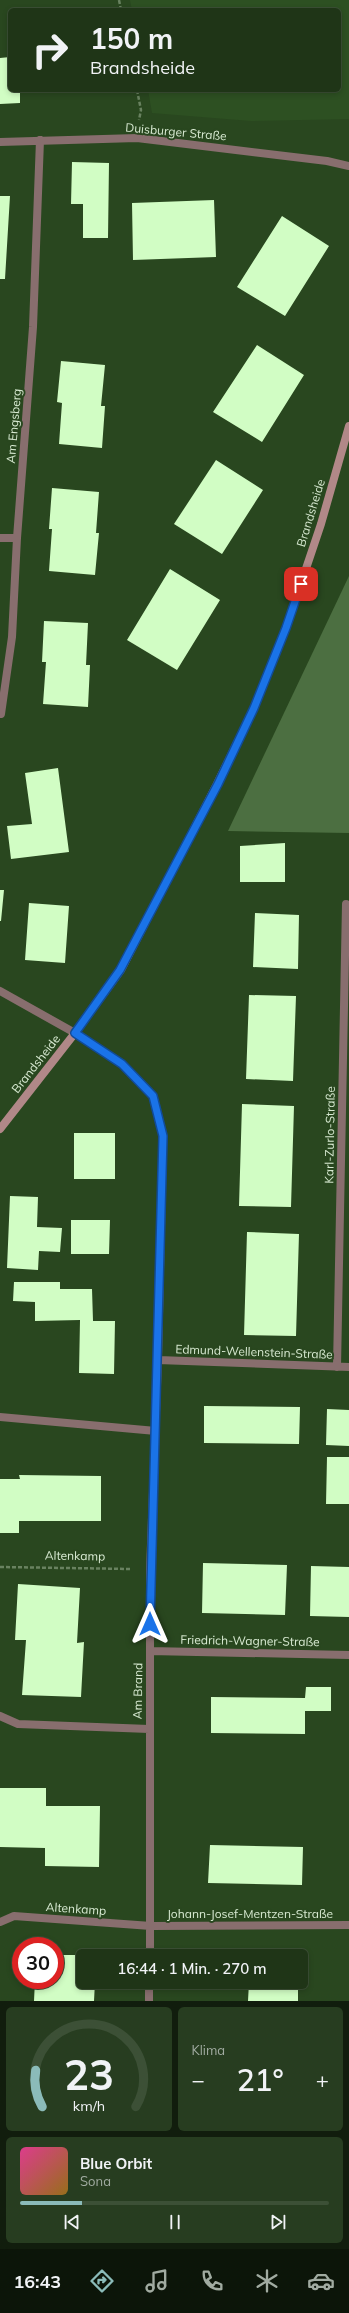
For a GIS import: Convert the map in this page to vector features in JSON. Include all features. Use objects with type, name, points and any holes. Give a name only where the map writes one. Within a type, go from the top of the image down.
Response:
[{"type":"main road","name":"Brandsheide","points":[[0,1129],[75,1033],[120,970],[218,784],[254,708],[286,628],[321,524],[349,426]]},
{"type":"street","name":"Duisburger Straße","points":[[0,142],[137,138],[327,161],[349,166]]},
{"type":"street","name":"Am Engsberg","points":[[1,714],[12,637],[17,538],[33,335],[40,140]]},
{"type":"street","points":[[0,538],[17,538]]},
{"type":"street","name":"Karl-Zurlo-Straße","points":[[337,1367],[346,904]]},
{"type":"street","name":"Brandsheide","points":[[0,990],[75,1033]]},
{"type":"street","name":"Am Brand","points":[[75,1033],[122,1064],[153,1096],[163,1136],[156,1431],[150,1570],[150,1949]]},
{"type":"street","name":"Edmund-Wellenstein-Straße","points":[[158,1360],[349,1367]]},
{"type":"street","points":[[0,1417],[156,1431]]},
{"type":"street","name":"Friedrich-Wagner-Straße","points":[[150,1651],[349,1655]]},
{"type":"street","points":[[0,1716],[18,1724],[149,1729]]},
{"type":"street","name":"Altenkamp","points":[[0,1922],[14,1916],[151,1926]]},
{"type":"street","name":"Johann-Josef-Mentzen-Straße","points":[[151,1926],[349,1925]]},
{"type":"street","points":[[149,1989],[149,2001]]},
{"type":"path","points":[[137,92],[141,110],[137,138]]},
{"type":"path","name":"Altenkamp","points":[[0,1567],[150,1570]]},
{"type":"shaded area","points":[[130,0],[349,0],[349,119],[251,121],[152,113],[148,92],[341,92],[341,8],[132,8]]},
{"type":"shaded area","points":[[349,576],[349,833],[228,831]]},
{"type":"building","points":[[8,57],[8,92],[20,92],[20,103],[0,104],[0,58]]},
{"type":"building","points":[[72,162],[109,163],[108,238],[83,238],[83,204],[71,204]]},
{"type":"building","points":[[0,196],[10,196],[5,279],[0,279]]},
{"type":"building","points":[[214,200],[216,257],[133,260],[132,203]]},
{"type":"building","points":[[282,216],[329,246],[285,316],[237,287]]},
{"type":"building","points":[[257,345],[304,375],[262,442],[213,412]]},
{"type":"building","points":[[61,361],[105,365],[101,406],[105,406],[102,448],[59,444],[62,403],[57,402]]},
{"type":"building","points":[[216,460],[263,490],[222,554],[174,524]]},
{"type":"building","points":[[52,488],[99,492],[96,533],[99,533],[95,575],[49,571],[52,529],[49,529]]},
{"type":"building","points":[[170,569],[220,600],[177,670],[127,640]]},
{"type":"building","points":[[44,621],[88,623],[86,665],[90,665],[88,707],[43,704],[46,662],[42,662]]},
{"type":"building","points":[[58,768],[69,852],[11,859],[7,826],[32,824],[25,773]]},
{"type":"building","points":[[285,843],[285,882],[240,882],[240,846]]},
{"type":"building","points":[[0,890],[4,890],[1,921],[0,921]]},
{"type":"building","points":[[29,903],[69,906],[65,963],[25,960]]},
{"type":"building","points":[[255,913],[299,915],[298,969],[253,967]]},
{"type":"building","points":[[249,995],[296,996],[293,1081],[246,1079]]},
{"type":"building","points":[[242,1104],[294,1106],[291,1207],[239,1206]]},
{"type":"building","points":[[74,1133],[115,1133],[115,1179],[74,1179]]},
{"type":"building","points":[[10,1196],[38,1197],[37,1227],[62,1228],[60,1252],[39,1251],[38,1270],[7,1268]]},
{"type":"building","points":[[71,1220],[110,1220],[109,1254],[71,1254]]},
{"type":"building","points":[[247,1232],[299,1234],[296,1336],[244,1335]]},
{"type":"building","points":[[14,1282],[60,1282],[60,1289],[92,1289],[93,1321],[115,1321],[114,1374],[79,1373],[80,1320],[35,1321],[35,1302],[13,1301]]},
{"type":"building","points":[[204,1406],[300,1407],[299,1444],[204,1443]]},
{"type":"building","points":[[327,1409],[349,1410],[349,1446],[326,1445]]},
{"type":"building","points":[[327,1457],[349,1457],[349,1504],[326,1504]]},
{"type":"building","points":[[19,1475],[101,1476],[101,1521],[19,1521],[19,1533],[0,1533],[0,1479],[20,1479]]},
{"type":"building","points":[[203,1563],[287,1565],[285,1615],[202,1613]]},
{"type":"building","points":[[311,1566],[349,1567],[349,1617],[310,1616]]},
{"type":"building","points":[[18,1584],[80,1588],[77,1643],[84,1642],[81,1697],[22,1695],[26,1640],[15,1640]]},
{"type":"building","points":[[306,1687],[331,1687],[331,1711],[305,1711],[305,1734],[211,1733],[211,1697],[305,1698]]},
{"type":"building","points":[[0,1788],[46,1788],[46,1806],[100,1806],[99,1867],[45,1866],[45,1848],[0,1847]]},
{"type":"building","points":[[210,1845],[303,1847],[302,1885],[208,1883]]},
{"type":"building","points":[[64,1955],[76,1955],[76,1989],[95,1989],[94,2001],[34,2001],[35,1989],[64,1989]]},
{"type":"building","points":[[249,1989],[298,1989],[298,2001],[248,2001]]},
{"type":"route","points":[[150,1624],[150,1570],[158,1374],[163,1136],[153,1096],[122,1064],[75,1033],[120,970],[218,784],[254,708],[286,628],[301,584]]}]
